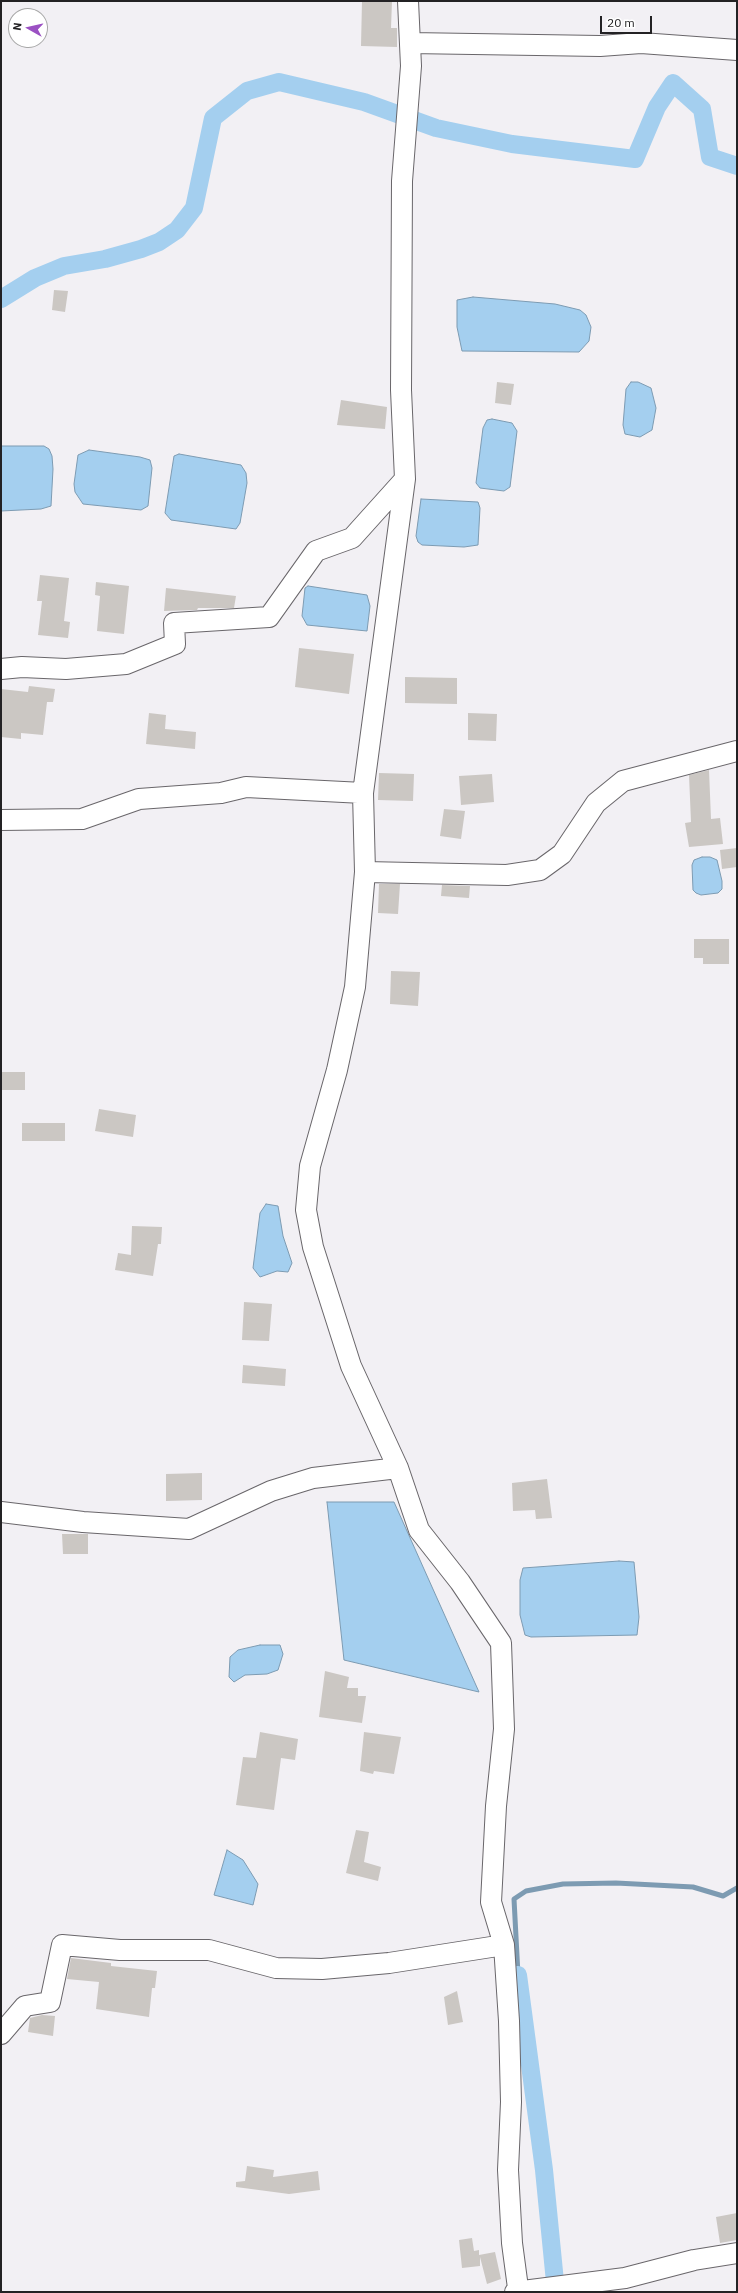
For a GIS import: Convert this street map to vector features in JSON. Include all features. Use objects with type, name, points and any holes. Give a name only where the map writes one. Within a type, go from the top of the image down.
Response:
[{"type":"street","points":[[408,1],[410,66],[402,181],[401,390],[405,479],[363,793],[366,872],[355,987],[337,1070],[310,1166],[306,1210],[313,1247],[351,1366],[398,1468],[419,1530],[460,1582],[501,1643],[504,1729],[496,1806],[491,1902],[504,1945],[509,2021],[510,2094],[508,2170],[512,2243],[519,2292],[626,2278],[694,2260],[737,2253]]},
{"type":"street","points":[[410,43],[600,46],[641,43],[737,50]]},
{"type":"street","points":[[1,669],[22,667],[66,669],[126,664],[175,644],[174,623],[269,617],[316,551],[352,538],[405,479]]},
{"type":"street","points":[[366,872],[507,875],[540,870],[562,854],[596,803],[623,781],[737,751]]},
{"type":"street","points":[[1,820],[82,818],[139,799],[221,793],[246,787],[363,793]]},
{"type":"street","points":[[1,1512],[83,1522],[189,1530],[271,1491],[313,1478],[398,1468]]},
{"type":"street","points":[[1,2034],[25,2006],[50,2002],[62,1945],[120,1950],[209,1950],[276,1968],[322,1969],[389,1964],[504,1945]]},
{"type":"water","points":[[473,297],[555,304],[580,310],[586,315],[591,327],[589,341],[579,352],[462,351],[457,327],[457,300]]},
{"type":"water","points":[[631,382],[638,382],[651,388],[656,408],[652,430],[640,437],[625,434],[623,425],[626,389]]},
{"type":"water","points":[[492,419],[512,423],[517,431],[510,487],[504,491],[480,488],[476,483],[483,428],[487,420]]},
{"type":"water","points":[[1,446],[44,446],[49,449],[52,456],[53,469],[51,506],[41,509],[1,511]]},
{"type":"water","points":[[89,450],[140,457],[150,460],[152,468],[148,506],[141,510],[83,504],[75,492],[74,484],[78,455]]},
{"type":"water","points":[[179,454],[241,465],[246,473],[247,483],[240,523],[236,529],[171,520],[165,513],[174,456]]},
{"type":"water","points":[[421,499],[478,502],[480,508],[478,545],[464,547],[422,545],[418,542],[416,536]]},
{"type":"water","points":[[308,586],[367,595],[370,606],[367,631],[307,625],[302,616],[305,588]]},
{"type":"water","points":[[702,857],[710,857],[717,860],[722,881],[722,889],[718,893],[701,895],[693,890],[692,865],[694,860]]},
{"type":"water","points":[[266,1204],[278,1206],[283,1236],[292,1263],[288,1272],[277,1271],[260,1277],[253,1268],[260,1213]]},
{"type":"water","points":[[327,1502],[394,1502],[479,1692],[344,1660]]},
{"type":"water","points":[[619,1561],[634,1562],[639,1617],[637,1635],[531,1637],[525,1635],[520,1615],[520,1580],[523,1568]]},
{"type":"water","points":[[260,1645],[280,1645],[283,1654],[278,1670],[267,1674],[245,1675],[234,1682],[229,1677],[230,1657],[238,1650]]},
{"type":"water","points":[[227,1850],[243,1860],[258,1884],[253,1905],[214,1895]]},
{"type":"building","points":[[362,1],[392,1],[391,28],[397,28],[397,47],[361,46]]},
{"type":"building","points":[[54,290],[68,291],[65,312],[52,310]]},
{"type":"building","points":[[497,382],[514,384],[511,405],[495,403]]},
{"type":"building","points":[[341,400],[387,407],[385,429],[337,425]]},
{"type":"building","points":[[40,575],[69,578],[64,621],[70,622],[68,638],[38,635],[42,601],[37,601]]},
{"type":"building","points":[[96,582],[129,586],[124,634],[97,631],[100,596],[95,595]]},
{"type":"building","points":[[166,588],[236,596],[234,608],[198,608],[197,610],[164,611]]},
{"type":"building","points":[[299,648],[354,654],[349,694],[295,687]]},
{"type":"building","points":[[405,677],[457,678],[457,704],[405,703]]},
{"type":"building","points":[[29,686],[55,689],[53,702],[47,702],[43,735],[21,733],[21,739],[1,737],[1,689],[28,692]]},
{"type":"building","points":[[149,713],[166,715],[165,729],[196,732],[195,749],[146,744]]},
{"type":"building","points":[[468,713],[497,714],[496,741],[468,740]]},
{"type":"building","points":[[709,770],[711,819],[720,818],[723,844],[689,847],[685,823],[691,822],[689,775]]},
{"type":"building","points":[[379,773],[414,774],[413,801],[378,800]]},
{"type":"building","points":[[492,774],[494,802],[461,805],[459,776]]},
{"type":"building","points":[[444,809],[465,811],[461,839],[440,836]]},
{"type":"building","points":[[737,848],[737,867],[722,869],[720,850]]},
{"type":"building","points":[[379,884],[400,884],[398,914],[378,913]]},
{"type":"building","points":[[442,885],[470,886],[469,898],[441,896]]},
{"type":"building","points":[[694,939],[729,939],[729,964],[703,964],[703,958],[694,958]]},
{"type":"building","points":[[391,971],[420,972],[418,1006],[390,1004]]},
{"type":"building","points":[[1,1072],[25,1072],[25,1090],[1,1090]]},
{"type":"building","points":[[99,1109],[136,1115],[133,1137],[95,1131]]},
{"type":"building","points":[[22,1123],[65,1123],[65,1141],[22,1141]]},
{"type":"building","points":[[132,1226],[162,1227],[161,1244],[158,1244],[153,1276],[115,1270],[118,1253],[131,1255]]},
{"type":"building","points":[[244,1302],[272,1304],[269,1341],[242,1340]]},
{"type":"building","points":[[243,1365],[286,1369],[285,1386],[242,1383]]},
{"type":"building","points":[[202,1473],[202,1500],[166,1501],[166,1474]]},
{"type":"building","points":[[547,1479],[552,1518],[536,1519],[535,1510],[513,1511],[512,1483]]},
{"type":"building","points":[[62,1534],[88,1534],[88,1554],[63,1554]]},
{"type":"building","points":[[325,1671],[349,1677],[347,1688],[358,1688],[358,1696],[366,1696],[362,1723],[319,1717]]},
{"type":"building","points":[[260,1732],[298,1739],[295,1760],[281,1758],[274,1810],[236,1805],[243,1757],[256,1758]]},
{"type":"building","points":[[364,1732],[401,1737],[394,1774],[374,1771],[373,1774],[360,1771]]},
{"type":"building","points":[[356,1830],[369,1832],[364,1862],[381,1867],[378,1881],[346,1873]]},
{"type":"building","points":[[71,1958],[111,1963],[111,1966],[157,1971],[155,1988],[152,1988],[149,2017],[96,2009],[99,1982],[67,1979]]},
{"type":"building","points":[[457,1991],[463,2022],[448,2025],[444,1997]]},
{"type":"building","points":[[42,2015],[55,2016],[53,2036],[28,2032],[30,2018]]},
{"type":"building","points":[[247,2166],[274,2170],[273,2177],[318,2171],[320,2190],[289,2194],[236,2187],[236,2182],[245,2181]]},
{"type":"building","points":[[737,2213],[737,2240],[720,2243],[716,2217]]},
{"type":"building","points":[[472,2238],[474,2251],[479,2250],[479,2255],[495,2252],[501,2279],[487,2284],[480,2257],[480,2266],[462,2268],[459,2240]]},
{"type":"waterway","points":[[1,299],[35,278],[64,266],[105,259],[141,249],[159,242],[177,230],[194,208],[213,118],[247,91],[279,82],[364,102],[436,128],[512,144],[635,159],[657,107],[673,83],[702,109],[710,157],[737,166]]},
{"type":"waterway","points":[[518,1975],[514,1899],[526,1891],[563,1884],[616,1883],[693,1887],[723,1896],[737,1888]]},
{"type":"waterway","points":[[518,1975],[544,2170],[556,2292]]}]
